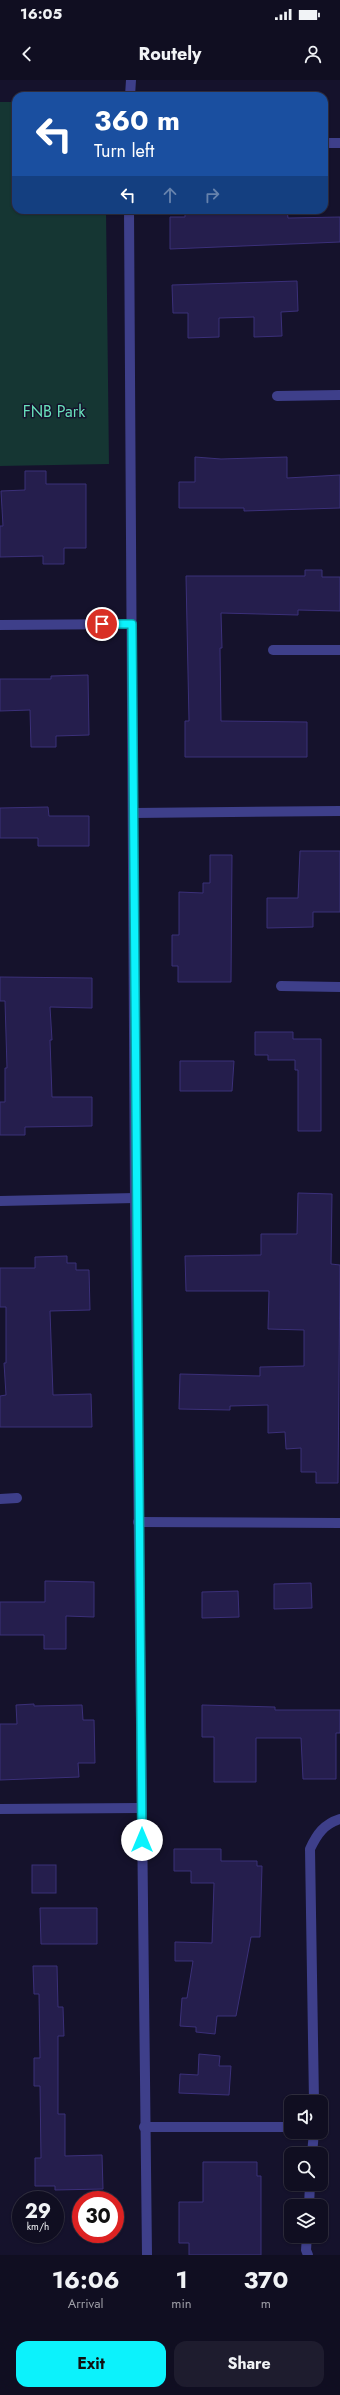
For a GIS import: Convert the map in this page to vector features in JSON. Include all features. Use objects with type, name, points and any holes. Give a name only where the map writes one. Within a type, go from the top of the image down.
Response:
[{"type":"street","points":[[130,92],[131,80]]},
{"type":"street","points":[[328,143],[340,143]]},
{"type":"street","points":[[129,214],[135,1198],[144,2127],[147,2255]]},
{"type":"street","points":[[277,396],[340,395]]},
{"type":"street","points":[[0,625],[132,624]]},
{"type":"street","points":[[273,650],[340,650]]},
{"type":"street","points":[[132,813],[340,811]]},
{"type":"street","points":[[281,986],[340,987]]},
{"type":"street","points":[[0,1201],[135,1198]]},
{"type":"street","points":[[0,1499],[17,1498]]},
{"type":"street","points":[[138,1522],[340,1523]]},
{"type":"street","points":[[0,1809],[142,1808]]},
{"type":"street","points":[[314,2095],[310,1849],[317,1834],[331,1822],[340,1819]]},
{"type":"street","points":[[144,2127],[284,2127]]},
{"type":"street","points":[[306,2243],[306,2250],[308,2255]]},
{"type":"green space","name":"FNB Park","points":[[0,102],[12,102],[12,214],[106,214],[109,464],[0,466]]},
{"type":"building","points":[[185,214],[288,214],[288,218],[340,217],[340,242],[170,249],[170,217],[185,217]]},
{"type":"building","points":[[297,281],[298,311],[281,312],[282,336],[254,337],[254,317],[219,318],[219,337],[188,338],[188,313],[173,313],[172,285]]},
{"type":"building","points":[[195,457],[221,459],[287,457],[287,478],[340,475],[340,508],[244,511],[244,508],[179,508],[179,482],[195,482]]},
{"type":"building","points":[[25,471],[46,471],[46,484],[86,484],[86,548],[64,548],[64,564],[43,564],[43,556],[0,557],[0,526],[3,526],[1,491],[25,490]]},
{"type":"building","points":[[305,570],[322,570],[322,577],[340,577],[340,611],[298,610],[298,615],[221,613],[222,648],[220,648],[221,721],[307,722],[307,757],[185,757],[185,721],[189,721],[186,576],[305,576]]},
{"type":"building","points":[[88,675],[89,735],[56,736],[56,747],[31,747],[30,710],[0,711],[0,679],[51,679],[51,676]]},
{"type":"building","points":[[48,807],[49,816],[89,816],[89,846],[38,846],[38,838],[0,838],[0,808]]},
{"type":"building","points":[[300,851],[340,851],[340,912],[313,912],[313,927],[267,928],[267,898],[298,898]]},
{"type":"building","points":[[210,855],[232,855],[231,982],[178,982],[178,966],[172,966],[172,935],[179,935],[179,892],[203,893],[203,883],[210,883]]},
{"type":"building","points":[[0,977],[92,978],[92,1008],[50,1007],[52,1040],[50,1040],[52,1097],[92,1097],[92,1126],[25,1127],[25,1135],[0,1135],[0,1102],[5,1102],[5,1068],[7,1068],[5,1001],[0,1001]]},
{"type":"building","points":[[255,1032],[293,1032],[293,1039],[321,1039],[321,1131],[298,1131],[298,1070],[295,1070],[295,1060],[268,1060],[268,1055],[255,1055]]},
{"type":"building","points":[[180,1061],[234,1061],[232,1091],[180,1091]]},
{"type":"building","points":[[298,1193],[332,1194],[331,1264],[340,1265],[338,1483],[316,1483],[316,1472],[301,1472],[301,1448],[286,1449],[285,1432],[268,1433],[268,1405],[230,1406],[230,1410],[179,1409],[180,1374],[260,1376],[260,1367],[304,1366],[304,1330],[268,1329],[269,1291],[186,1291],[185,1256],[261,1255],[261,1234],[297,1234]]},
{"type":"building","points":[[67,1256],[67,1263],[76,1263],[76,1270],[89,1270],[90,1310],[50,1311],[53,1395],[91,1394],[92,1427],[0,1427],[0,1396],[6,1395],[4,1363],[6,1363],[6,1307],[0,1307],[0,1268],[35,1268],[35,1257]]},
{"type":"building","points":[[45,1581],[94,1582],[94,1617],[66,1616],[66,1649],[44,1649],[44,1635],[0,1635],[0,1602],[45,1602]]},
{"type":"building","points":[[311,1583],[312,1608],[274,1609],[274,1584]]},
{"type":"building","points":[[238,1591],[239,1617],[202,1618],[202,1592]]},
{"type":"building","points":[[34,1704],[34,1706],[82,1705],[83,1720],[94,1720],[95,1763],[78,1763],[79,1777],[0,1780],[0,1724],[17,1724],[16,1705]]},
{"type":"building","points":[[202,1705],[275,1707],[275,1710],[340,1710],[340,1733],[336,1733],[336,1779],[303,1779],[301,1738],[256,1738],[256,1782],[214,1782],[214,1737],[202,1737]]},
{"type":"building","points":[[174,1849],[221,1849],[221,1861],[257,1861],[257,1866],[262,1866],[260,1937],[251,1937],[236,2016],[217,2016],[215,2034],[196,2032],[196,2027],[180,2026],[182,1998],[187,1998],[193,1961],[175,1961],[175,1942],[212,1943],[214,1883],[191,1883],[191,1871],[174,1871]]},
{"type":"building","points":[[32,1865],[56,1865],[56,1893],[32,1893]]},
{"type":"building","points":[[40,1908],[97,1908],[97,1944],[41,1944]]},
{"type":"building","points":[[33,1966],[57,1966],[58,2007],[63,2007],[64,2036],[58,2036],[58,2114],[65,2114],[65,2156],[102,2155],[103,2189],[55,2190],[55,2186],[35,2186],[35,2158],[41,2158],[40,2086],[34,2086],[34,2058],[40,2058],[39,1994],[34,1994]]},
{"type":"building","points":[[199,2054],[220,2056],[219,2066],[231,2066],[229,2095],[179,2093],[180,2074],[198,2075]]},
{"type":"building","points":[[203,2162],[257,2162],[257,2176],[261,2176],[261,2255],[189,2255],[189,2243],[179,2243],[179,2202],[203,2202]]},
{"type":"route","points":[[102,624],[132,624],[135,1198],[142,1840]]}]
